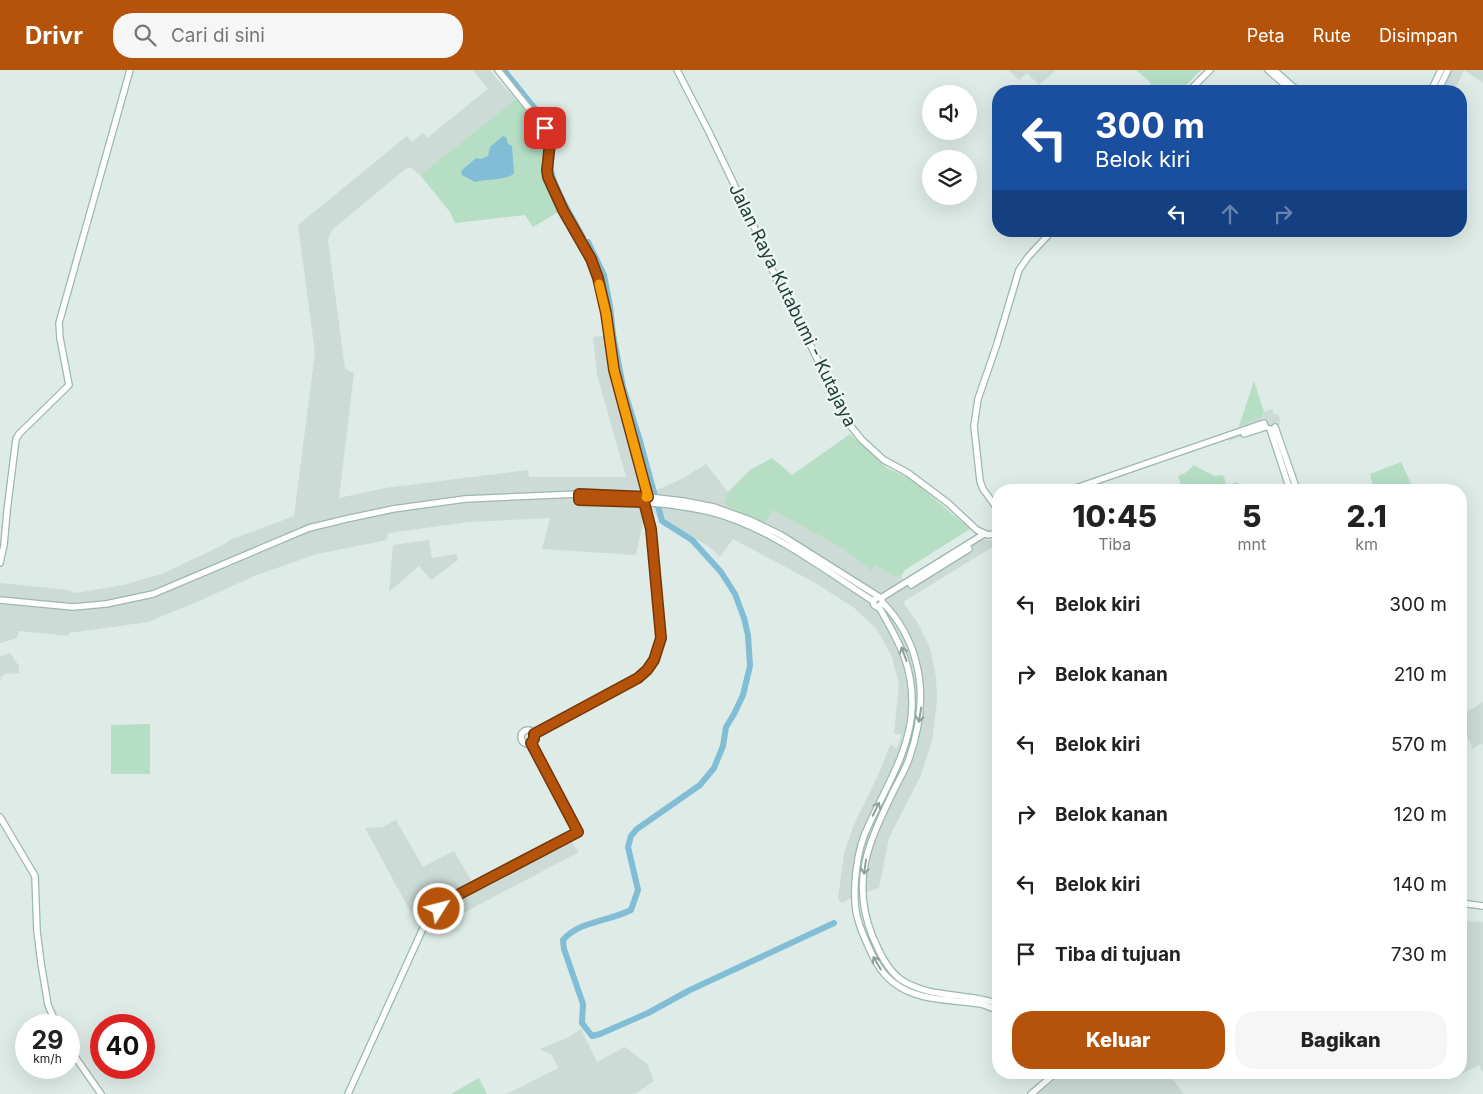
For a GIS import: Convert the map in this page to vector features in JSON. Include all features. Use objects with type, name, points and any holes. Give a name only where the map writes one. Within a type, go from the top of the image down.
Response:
[{"type":"street","points":[[0,563],[4,545],[16,439],[69,385],[59,323],[130,70]]},
{"type":"street","points":[[498,70],[545,128],[550,142],[548,177],[563,210],[591,259],[598,278],[606,313],[614,370],[646,500],[651,529],[661,625],[661,638],[654,660],[638,678],[534,734]]},
{"type":"street","name":"Jalan Raya Kutabumi - Kutajaya","points":[[677,70],[753,224],[780,288],[849,424],[862,440],[884,460],[908,473],[948,503],[970,524],[984,534]]},
{"type":"street","points":[[1195,85],[1210,70]]},
{"type":"street","points":[[1268,70],[1285,85]]},
{"type":"street","points":[[1274,70],[1291,85]]},
{"type":"street","points":[[1434,85],[1441,70]]},
{"type":"street","points":[[1441,85],[1448,70]]},
{"type":"street","points":[[992,501],[980,481],[974,426],[976,409],[1020,270],[1028,257],[1046,237]]},
{"type":"street","points":[[1093,484],[1269,427]]},
{"type":"street","points":[[1269,427],[1288,484]]},
{"type":"street","points":[[1269,427],[1294,484]]},
{"type":"street","points":[[0,600],[73,608],[116,602],[163,591],[240,556],[309,528],[393,509],[465,499],[579,497],[646,500],[713,510],[750,520],[781,535],[880,602],[896,618],[910,644],[918,669],[922,695],[918,728],[909,760],[875,832],[866,859],[862,898],[867,919],[885,961],[890,970],[900,979],[913,986],[930,991],[992,1002]]},
{"type":"street","points":[[880,602],[975,543],[984,534],[992,533]]},
{"type":"street","points":[[880,602],[906,657],[912,685],[912,707],[906,744],[861,845],[856,869],[854,906],[870,951],[884,974],[894,983],[907,991],[925,997],[982,1004],[992,1008]]},
{"type":"street","points":[[531,743],[523,742],[521,735],[526,730],[534,734]]},
{"type":"street","points":[[531,743],[534,739],[534,734]]},
{"type":"street","points":[[439,905],[578,832],[531,743]]},
{"type":"street","points":[[0,817],[35,876],[37,931],[48,1005],[52,1014]]},
{"type":"street","points":[[432,899],[439,905],[438,912],[435,914],[429,914],[424,910],[426,901],[432,899]]},
{"type":"street","points":[[1467,904],[1483,906]]},
{"type":"street","points":[[348,1094],[429,914]]},
{"type":"street","points":[[80,1063],[102,1094]]},
{"type":"street","points":[[1031,1094],[1048,1079]]},
{"type":"shaded area","points":[[473,70],[490,70],[516,99],[420,175],[410,167],[404,170],[332,230],[328,240],[345,369],[354,373],[339,498],[385,488],[528,470],[529,477],[626,477],[597,375],[593,337],[607,335],[644,491],[654,491],[678,481],[706,464],[728,492],[724,504],[772,509],[845,550],[872,570],[876,565],[895,578],[901,576],[903,580],[977,534],[984,540],[992,540],[992,547],[903,602],[919,625],[930,648],[936,677],[937,701],[932,741],[921,775],[889,838],[879,888],[842,903],[838,898],[844,854],[853,827],[880,771],[890,745],[897,748],[901,735],[894,733],[899,685],[892,657],[876,628],[853,607],[812,581],[733,539],[720,557],[708,546],[658,518],[652,509],[640,509],[643,522],[636,555],[542,549],[550,518],[470,522],[388,533],[387,540],[317,554],[254,576],[148,622],[69,633],[69,636],[19,631],[17,638],[0,643],[0,583],[68,590],[76,593],[124,585],[164,573],[230,540],[294,516],[315,353],[298,225],[407,136],[412,142],[423,133],[427,138],[488,89]]},
{"type":"shaded area","points":[[1008,70],[1056,70],[1039,85],[1027,73],[1019,80]]},
{"type":"shaded area","points":[[1438,70],[1464,70],[1457,85],[1431,85]]},
{"type":"shaded area","points":[[1464,70],[1483,70],[1483,83]]},
{"type":"shaded area","points":[[1272,409],[1274,414],[1278,414],[1280,419],[1279,428],[1291,464],[1281,467],[1269,431],[1262,430],[1228,441],[1225,434],[1238,430],[1239,426],[1261,418],[1264,412]]},
{"type":"shaded area","points":[[429,540],[432,558],[456,554],[458,560],[431,580],[419,566],[389,592],[393,545]]},
{"type":"shaded area","points":[[10,653],[19,666],[19,673],[6,674],[1,677],[0,682],[0,657]]},
{"type":"shaded area","points":[[1483,702],[1483,746],[1481,743],[1473,749],[1467,736],[1467,712]]},
{"type":"shaded area","points":[[396,820],[423,867],[454,851],[476,889],[563,844],[572,843],[579,852],[431,930],[409,909],[365,828],[383,827]]},
{"type":"shaded area","points":[[1467,921],[1483,922],[1483,1072],[1479,1065],[1467,1071]]},
{"type":"shaded area","points":[[581,1029],[597,1062],[625,1047],[647,1064],[654,1081],[635,1094],[507,1094],[558,1068],[552,1055],[540,1049],[569,1037]]},
{"type":"shaded area","points":[[1056,1079],[1173,1079],[1184,1094],[1037,1094]]},
{"type":"green space","points":[[1136,70],[1201,70],[1186,85],[1149,85],[1151,83]]},
{"type":"green space","points":[[516,99],[538,126],[544,144],[541,164],[544,179],[560,211],[533,227],[525,215],[455,223],[450,212],[420,175]]},
{"type":"green space","points":[[1254,381],[1264,412],[1261,418],[1239,426]]},
{"type":"green space","points":[[850,434],[887,468],[911,479],[970,529],[905,570],[901,576],[895,578],[876,565],[872,571],[845,550],[773,510],[764,523],[724,504],[728,492],[750,470],[772,458],[792,475]]},
{"type":"green space","points":[[1401,462],[1411,484],[1372,484],[1370,474]]},
{"type":"green space","points":[[1194,465],[1214,476],[1223,475],[1227,484],[1181,484],[1178,476]]},
{"type":"green space","points":[[150,724],[150,774],[111,774],[111,725]]},
{"type":"green space","points":[[479,1078],[487,1094],[451,1094]]},
{"type":"water","points":[[503,136],[506,137],[508,144],[512,146],[514,173],[502,178],[475,182],[462,175],[461,171],[476,158],[481,159],[488,156],[490,147]]},
{"type":"waterway","points":[[505,70],[552,128],[554,138],[553,176],[565,204],[584,237]]},
{"type":"waterway","points":[[588,242],[604,275],[623,387],[655,496]]},
{"type":"waterway","points":[[658,506],[662,521],[692,540],[721,572],[735,594],[748,635],[750,666],[743,695],[726,727],[723,746],[714,768],[700,785],[637,829],[631,836],[628,847],[638,890],[631,910],[586,925],[577,929],[563,940],[564,949],[583,1004],[582,1023],[592,1036],[600,1034],[648,1013],[690,990],[834,923]]},
{"type":"slow traffic","points":[[599,284],[606,313],[614,370],[648,497],[646,497]]},
{"type":"route","points":[[439,909],[439,905],[578,832],[531,743],[535,737],[534,734],[638,678],[654,660],[661,638],[651,529],[644,502],[579,500],[579,494],[648,497],[614,370],[606,313],[598,278],[591,259],[555,195],[548,177],[550,142],[545,128]]}]
